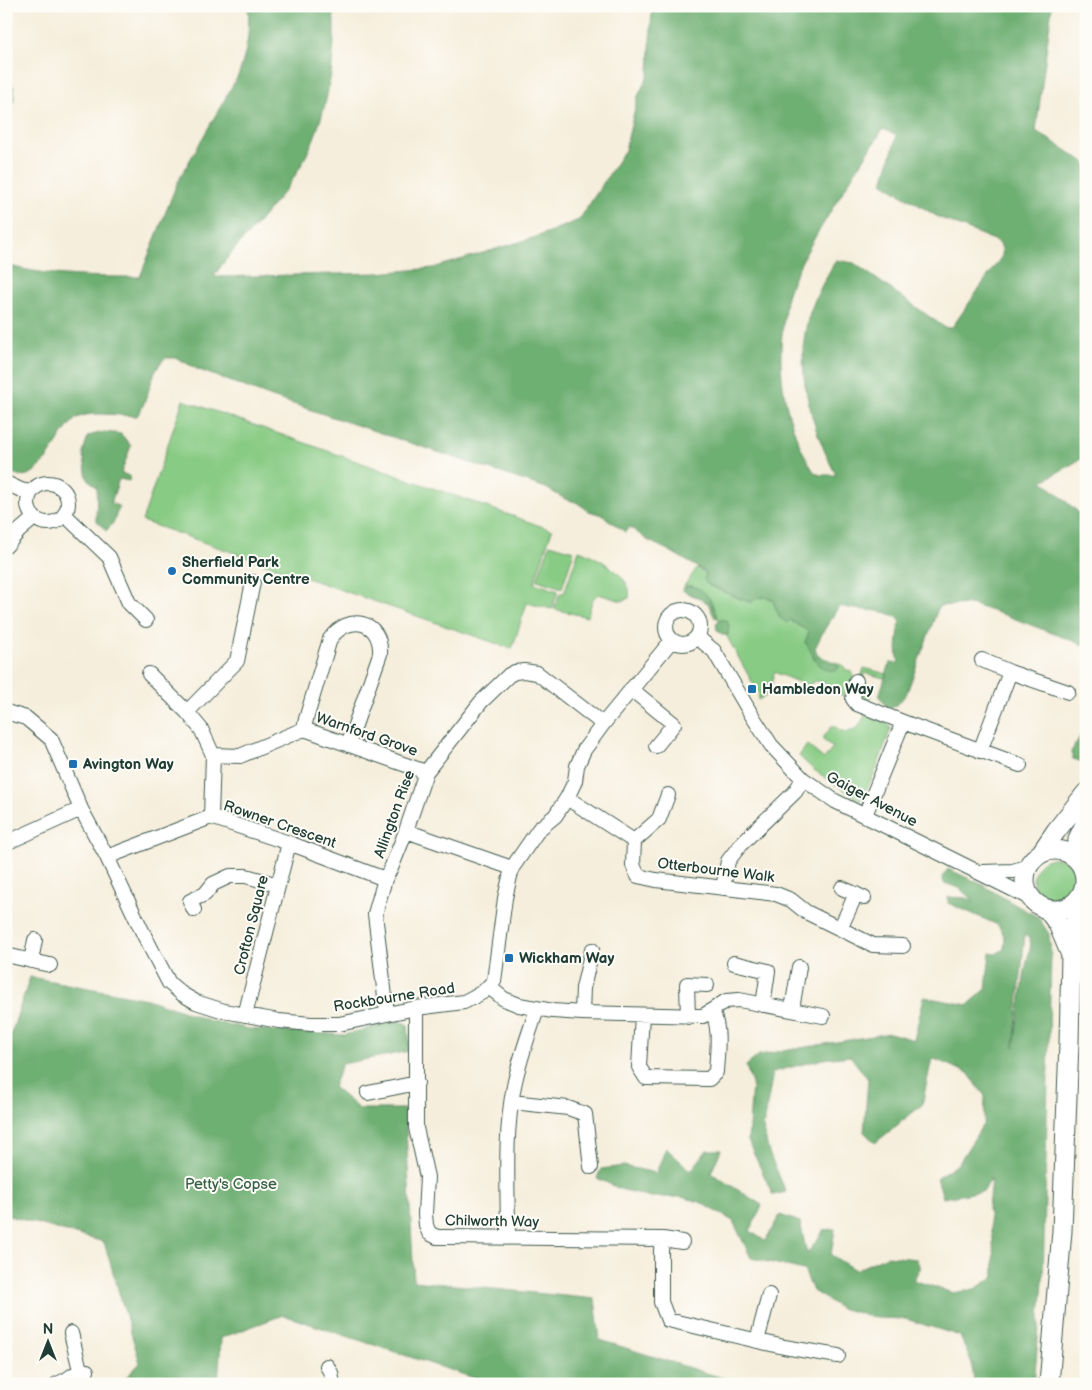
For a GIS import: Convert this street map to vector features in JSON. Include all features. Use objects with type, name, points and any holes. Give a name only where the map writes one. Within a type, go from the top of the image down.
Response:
[{"type":"highway","points":[[1071,955],[1058,924],[1025,889],[1024,884],[1025,874],[1034,859],[1086,793]]},
{"type":"highway","points":[[1049,1384],[1062,1231],[1071,955],[1085,881],[1078,839],[1086,822]]},
{"type":"highway","points":[[1034,859],[1061,850],[1071,854],[1082,864]]},
{"type":"highway","points":[[1040,904],[1062,909],[1082,897]]},
{"type":"street","points":[[6,483],[20,490],[30,492]]},
{"type":"street","points":[[50,483],[61,487],[68,499],[65,515],[59,521],[51,524],[42,523],[33,518],[27,505],[30,492],[41,484],[50,483]]},
{"type":"street","points":[[65,515],[109,556],[129,603],[146,620]]},
{"type":"street","points":[[6,546],[33,518]]},
{"type":"street","points":[[187,712],[237,661],[252,582]]},
{"type":"street","points":[[681,609],[691,612],[699,620],[700,631],[697,637],[692,641],[682,644],[672,640],[666,631],[667,619],[674,611],[681,609]]},
{"type":"street","points":[[304,729],[330,640],[335,632],[345,626],[356,623],[367,626],[379,639],[380,654],[348,745]]},
{"type":"street","name":"Gaiger Avenue","points":[[697,637],[714,651],[771,745],[803,779],[835,801],[980,872],[1040,904]]},
{"type":"street","points":[[672,640],[584,750],[577,766],[575,781],[568,798],[555,816],[540,829],[512,868],[494,981],[489,987],[504,999],[520,1005],[537,1009],[582,1013],[642,1016],[703,1016],[726,1001],[739,1000],[822,1016]]},
{"type":"street","points":[[982,660],[1068,692]]},
{"type":"street","name":"Allington Rise","points":[[387,1013],[375,914],[385,879],[406,831],[426,772],[481,702],[509,675],[515,672],[537,673],[603,724]]},
{"type":"street","points":[[980,751],[1010,672]]},
{"type":"street","points":[[149,674],[187,712],[201,729],[213,755],[211,817]]},
{"type":"street","points":[[856,681],[853,699],[858,704],[1020,766]]},
{"type":"street","points":[[631,689],[674,724],[656,746]]},
{"type":"street","name":"Rockbourne Road","points":[[6,712],[26,718],[51,739],[81,809],[107,857],[168,983],[196,1002],[245,1014],[311,1024],[339,1024],[387,1013],[464,1002],[484,992],[489,987]]},
{"type":"street","points":[[865,815],[903,722]]},
{"type":"street","name":"Warnford Grove","points":[[213,755],[240,756],[304,729],[426,772]]},
{"type":"street","points":[[723,888],[728,860],[741,844],[795,792],[803,779]]},
{"type":"street","points":[[568,798],[634,842],[659,819],[668,795]]},
{"type":"street","points":[[6,843],[81,809]]},
{"type":"street","name":"Rowner Crescent","points":[[107,857],[211,817],[385,879]]},
{"type":"street","points":[[406,831],[512,868]]},
{"type":"street","name":"Otterbourne Walk","points":[[634,842],[633,865],[638,876],[656,880],[752,890],[785,896],[800,909],[873,945],[903,946]]},
{"type":"street","name":"Crofton Square","points":[[245,1014],[288,843]]},
{"type":"street","name":"Gaiger Avenue","points":[[980,872],[1013,871],[1034,859]]},
{"type":"street","points":[[194,910],[190,901],[205,894],[213,884],[230,876],[246,876],[278,885]]},
{"type":"street","points":[[840,929],[860,896],[842,888]]},
{"type":"street","points":[[31,961],[35,940]]},
{"type":"street","points":[[582,1013],[583,988],[592,950]]},
{"type":"street","points":[[6,955],[50,965]]},
{"type":"street","points":[[734,963],[768,971],[763,1005]]},
{"type":"street","points":[[792,1009],[799,966]]},
{"type":"street","points":[[688,1017],[687,984],[707,985]]},
{"type":"street","name":"Chilworth Way","points":[[416,1008],[416,1128],[427,1177],[425,1214],[429,1233],[437,1236],[663,1239],[682,1242]]},
{"type":"street","points":[[508,1237],[508,1180],[512,1102],[522,1054],[537,1009]]},
{"type":"street","points":[[642,1016],[639,1067],[646,1078],[710,1079],[716,1072],[718,1036],[717,1021],[712,1010]]},
{"type":"street","points":[[368,1093],[417,1084]]},
{"type":"street","points":[[512,1102],[568,1108],[585,1114],[592,1167]]},
{"type":"street","points":[[663,1239],[660,1302],[668,1320],[784,1347],[838,1356]]},
{"type":"street","points":[[757,1341],[769,1295]]},
{"type":"street","points":[[57,1384],[85,1370],[71,1333]]},
{"type":"street","points":[[327,1366],[331,1373],[333,1384]]},
{"type":"green space","points":[[248,6],[333,6],[334,28],[331,74],[321,118],[304,160],[286,189],[230,255],[214,277],[378,273],[433,268],[536,237],[579,220],[625,150],[638,96],[649,74],[652,6],[1052,6],[1036,131],[1086,163],[1086,456],[1043,481],[1086,519],[1086,646],[1005,615],[970,604],[939,606],[906,695],[894,707],[890,708],[886,706],[879,696],[890,663],[899,663],[897,647],[900,619],[894,616],[878,611],[839,606],[815,648],[818,656],[837,663],[839,668],[835,671],[829,671],[820,665],[805,642],[809,632],[790,620],[787,623],[780,618],[772,599],[761,597],[751,603],[707,584],[704,580],[706,572],[647,540],[630,527],[625,532],[602,515],[589,511],[576,502],[565,499],[546,488],[272,397],[197,369],[177,358],[165,358],[160,364],[145,402],[137,416],[99,414],[79,417],[63,434],[40,467],[30,474],[19,476],[6,472],[6,265],[56,274],[140,277],[178,181],[238,76],[246,50]],"holes":[[[883,129],[897,135],[883,183],[938,217],[996,241],[1002,248],[1002,256],[953,326],[949,328],[944,327],[854,263],[836,260],[813,304],[804,339],[804,379],[808,399],[820,439],[836,475],[820,475],[814,472],[804,455],[796,437],[785,398],[781,359],[786,299],[802,260],[811,244]]]},
{"type":"green space","points":[[6,77],[13,87],[14,99],[6,124]]},
{"type":"green space","points":[[183,400],[552,530],[534,583],[558,591],[552,609],[527,603],[512,649],[142,521]]},
{"type":"green space","points":[[104,432],[121,434],[131,446],[121,473],[130,476],[129,481],[119,479],[111,503],[120,507],[114,522],[106,531],[96,520],[97,488],[87,478],[83,453],[88,436]]},
{"type":"green space","points":[[550,544],[574,551],[562,588],[537,580]]},
{"type":"green space","points":[[579,550],[604,562],[620,575],[626,582],[629,598],[622,601],[598,594],[593,599],[587,617],[554,609],[560,593],[564,593]]},
{"type":"green space","points":[[697,568],[706,573],[714,588],[744,600],[765,597],[772,599],[780,618],[790,620],[809,632],[805,642],[812,651],[813,658],[839,668],[837,663],[843,665],[845,669],[852,672],[854,676],[849,693],[844,696],[835,692],[826,684],[815,681],[803,686],[774,672],[770,694],[758,700],[759,694],[726,635],[727,621],[718,619],[710,599],[693,586],[684,586]]},
{"type":"green space","points":[[693,586],[706,594],[717,617],[715,618],[708,603],[682,590],[684,587]]},
{"type":"green space","points":[[721,619],[727,621],[729,625],[728,635],[722,635],[717,630],[716,623]]},
{"type":"green space","points":[[864,668],[887,674],[884,678],[865,673],[860,692],[871,695],[869,699],[863,701],[858,697],[857,690]]},
{"type":"green space","points":[[865,715],[887,723],[891,728],[874,775],[860,801],[814,770],[799,756],[807,745],[824,759],[833,748],[822,739],[833,725],[843,731],[852,731],[856,729]]},
{"type":"green space","points":[[1083,731],[1086,731],[1086,763],[1073,759],[1071,752]]},
{"type":"green space","points":[[1055,858],[1067,862],[1073,868],[1077,880],[1073,892],[1067,898],[1055,902],[1043,898],[1037,892],[1033,880],[1037,868],[1043,862]]},
{"type":"green space","points":[[948,869],[979,883],[1038,917],[1049,934],[1051,954],[1043,1282],[1034,1384],[974,1384],[972,1363],[960,1336],[906,1319],[878,1318],[840,1308],[813,1291],[804,1270],[751,1258],[733,1221],[700,1202],[681,1197],[651,1197],[620,1189],[597,1178],[601,1169],[624,1166],[656,1173],[666,1148],[691,1171],[707,1150],[721,1150],[711,1173],[762,1205],[750,1231],[765,1241],[780,1215],[800,1222],[807,1254],[824,1230],[835,1229],[831,1255],[855,1270],[887,1256],[917,1259],[920,1269],[913,1280],[953,1293],[975,1289],[994,1277],[993,1239],[988,1209],[991,1178],[984,1191],[943,1198],[937,1177],[958,1164],[984,1123],[985,1096],[968,1073],[932,1058],[922,1105],[875,1143],[864,1132],[868,1079],[850,1056],[823,1059],[773,1072],[763,1128],[769,1153],[786,1192],[773,1195],[748,1141],[752,1084],[746,1066],[759,1055],[890,1033],[914,1040],[924,997],[968,1005],[986,989],[990,953],[996,954],[1004,949],[1005,937],[998,925],[948,903],[948,897],[966,898],[975,902],[959,888],[944,883],[942,877]],"holes":[[[1025,933],[1031,944],[1025,970],[1014,1047]]]},
{"type":"green space","name":"Petty's Copse","points":[[30,977],[147,999],[208,1020],[249,1029],[344,1035],[399,1020],[408,1025],[410,1051],[342,1064],[333,1087],[359,1109],[405,1109],[414,1281],[595,1299],[600,1340],[742,1384],[630,1384],[605,1378],[604,1384],[492,1384],[283,1315],[221,1338],[218,1384],[120,1384],[140,1363],[104,1242],[6,1215],[6,1049]]},
{"type":"place","name":"Sherfield Park Community Centre","points":[[172,571]]},
{"type":"place","name":"Hambledon Way","points":[[752,689]]},
{"type":"place","name":"Avington Way","points":[[73,764]]},
{"type":"place","name":"Wickham Way","points":[[509,958]]}]
